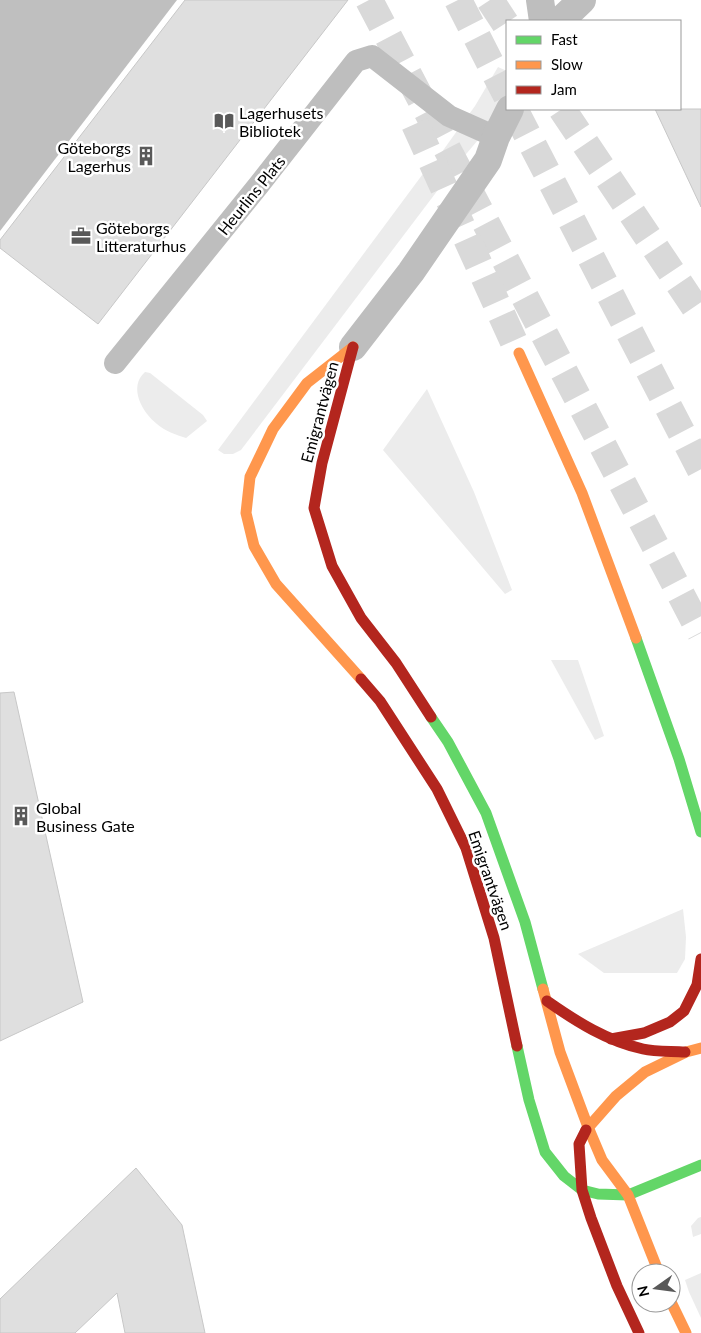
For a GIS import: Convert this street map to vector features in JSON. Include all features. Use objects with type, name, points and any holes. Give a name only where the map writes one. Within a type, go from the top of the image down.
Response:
[{"type":"main road","name":"Emigrantvägen","points":[[353,347],[322,463],[314,508],[332,566],[361,618],[396,663],[448,742],[486,813],[525,922],[560,1052],[602,1160],[628,1195],[655,1263]]},
{"type":"main road","name":"Emigrantvägen","points":[[353,347],[307,383],[273,430],[250,477],[246,513],[254,546],[276,584],[380,701],[437,789],[466,848],[494,938],[529,1100],[545,1152],[564,1176],[582,1190],[598,1194],[628,1195]]},
{"type":"main road","points":[[519,354],[586,502],[679,759],[701,832]]},
{"type":"main road","points":[[611,1039],[644,1032],[670,1022],[684,1011],[697,986],[701,959]]},
{"type":"main road","points":[[547,1001],[577,1022],[611,1039],[644,1049],[686,1052]]},
{"type":"main road","points":[[639,1333],[617,1286],[582,1190],[579,1144],[588,1126],[616,1096],[645,1072],[686,1052],[701,1048]]},
{"type":"main road","points":[[628,1195],[701,1165]]},
{"type":"main road","points":[[676,1313],[686,1333]]},
{"type":"street","points":[[540,0],[543,20]]},
{"type":"street","points":[[561,20],[582,0]]},
{"type":"street","points":[[353,347],[411,272],[488,160],[496,137],[510,110]]},
{"type":"lane","name":"Heurlins Plats","points":[[114,364],[356,61],[372,56],[449,116],[496,137]]},
{"type":"shaded area","points":[[0,0],[177,0],[0,231]]},
{"type":"shaded area","points":[[498,67],[506,71],[506,93],[498,111],[486,130],[456,166],[439,156],[475,106]]},
{"type":"shaded area","points":[[428,167],[447,178],[241,450],[233,454],[224,454],[218,450]]},
{"type":"shaded area","points":[[145,372],[150,373],[203,415],[207,421],[186,438],[171,432],[151,419],[142,406],[137,392],[140,378]]},
{"type":"shaded area","points":[[427,389],[474,492],[512,590],[505,594],[383,450]]},
{"type":"shaded area","points":[[551,660],[578,660],[604,736],[595,740]]},
{"type":"shaded area","points":[[683,909],[686,937],[685,959],[677,973],[604,973],[578,954]]},
{"type":"shaded area","points":[[701,1217],[701,1234],[693,1237],[691,1226]]},
{"type":"shaded area","points":[[701,1273],[701,1318],[685,1280]]},
{"type":"building","name":"Göteborgs Lagerhus","points":[[185,0],[348,0],[98,324],[0,248],[0,240]]},
{"type":"building","points":[[701,109],[701,207],[655,110]]},
{"type":"building","name":"Global Business Gate","points":[[14,692],[83,1002],[0,1041],[0,693]]},
{"type":"building","points":[[136,1168],[182,1225],[205,1333],[125,1333],[117,1293],[75,1333],[0,1333],[0,1299]]},
{"type":"tunnel","points":[[369,0],[701,633]]},
{"type":"tunnel","points":[[458,0],[506,94]]},
{"type":"tunnel","points":[[490,0],[506,24]]},
{"type":"tunnel","points":[[515,110],[701,470]]},
{"type":"tunnel","points":[[563,110],[701,316]]},
{"type":"tunnel","points":[[415,124],[519,353]]},
{"type":"traffic: fast","points":[[636,638],[679,759],[701,832]]},
{"type":"traffic: fast","points":[[431,717],[448,742],[486,813],[525,922],[543,989]]},
{"type":"traffic: fast","points":[[517,1046],[529,1100],[545,1152],[564,1176],[582,1190],[598,1194],[628,1195],[701,1165]]},
{"type":"traffic: slow","points":[[353,347],[307,383],[273,429],[250,477],[246,513],[254,546],[276,584],[361,679]]},
{"type":"traffic: slow","points":[[519,353],[582,493],[636,638]]},
{"type":"traffic: slow","points":[[543,989],[560,1052],[588,1127],[602,1160],[628,1195],[655,1263]]},
{"type":"traffic: slow","points":[[586,1130],[616,1096],[645,1072],[686,1052],[701,1048]]},
{"type":"traffic: slow","points":[[676,1313],[686,1333]]},
{"type":"traffic: jam","points":[[353,347],[322,463],[314,508],[332,566],[361,618],[396,663],[431,717]]},
{"type":"traffic: jam","points":[[361,679],[380,701],[437,789],[466,848],[494,938],[517,1046]]},
{"type":"traffic: jam","points":[[611,1039],[644,1033],[670,1022],[684,1011],[697,985],[701,959]]},
{"type":"traffic: jam","points":[[547,1001],[581,1023],[605,1036],[630,1046],[648,1050],[685,1052]]},
{"type":"traffic: jam","points":[[586,1130],[579,1144],[582,1190],[617,1286],[639,1333]]},
{"type":"place","name":"Lagerhusets Bibliotek","points":[[224,121]]},
{"type":"place","name":"Göteborgs Lagerhus","points":[[146,156]]},
{"type":"place","name":"Göteborgs Litteraturhus","points":[[81,236]]},
{"type":"place","name":"Global Business Gate","points":[[21,816]]}]
